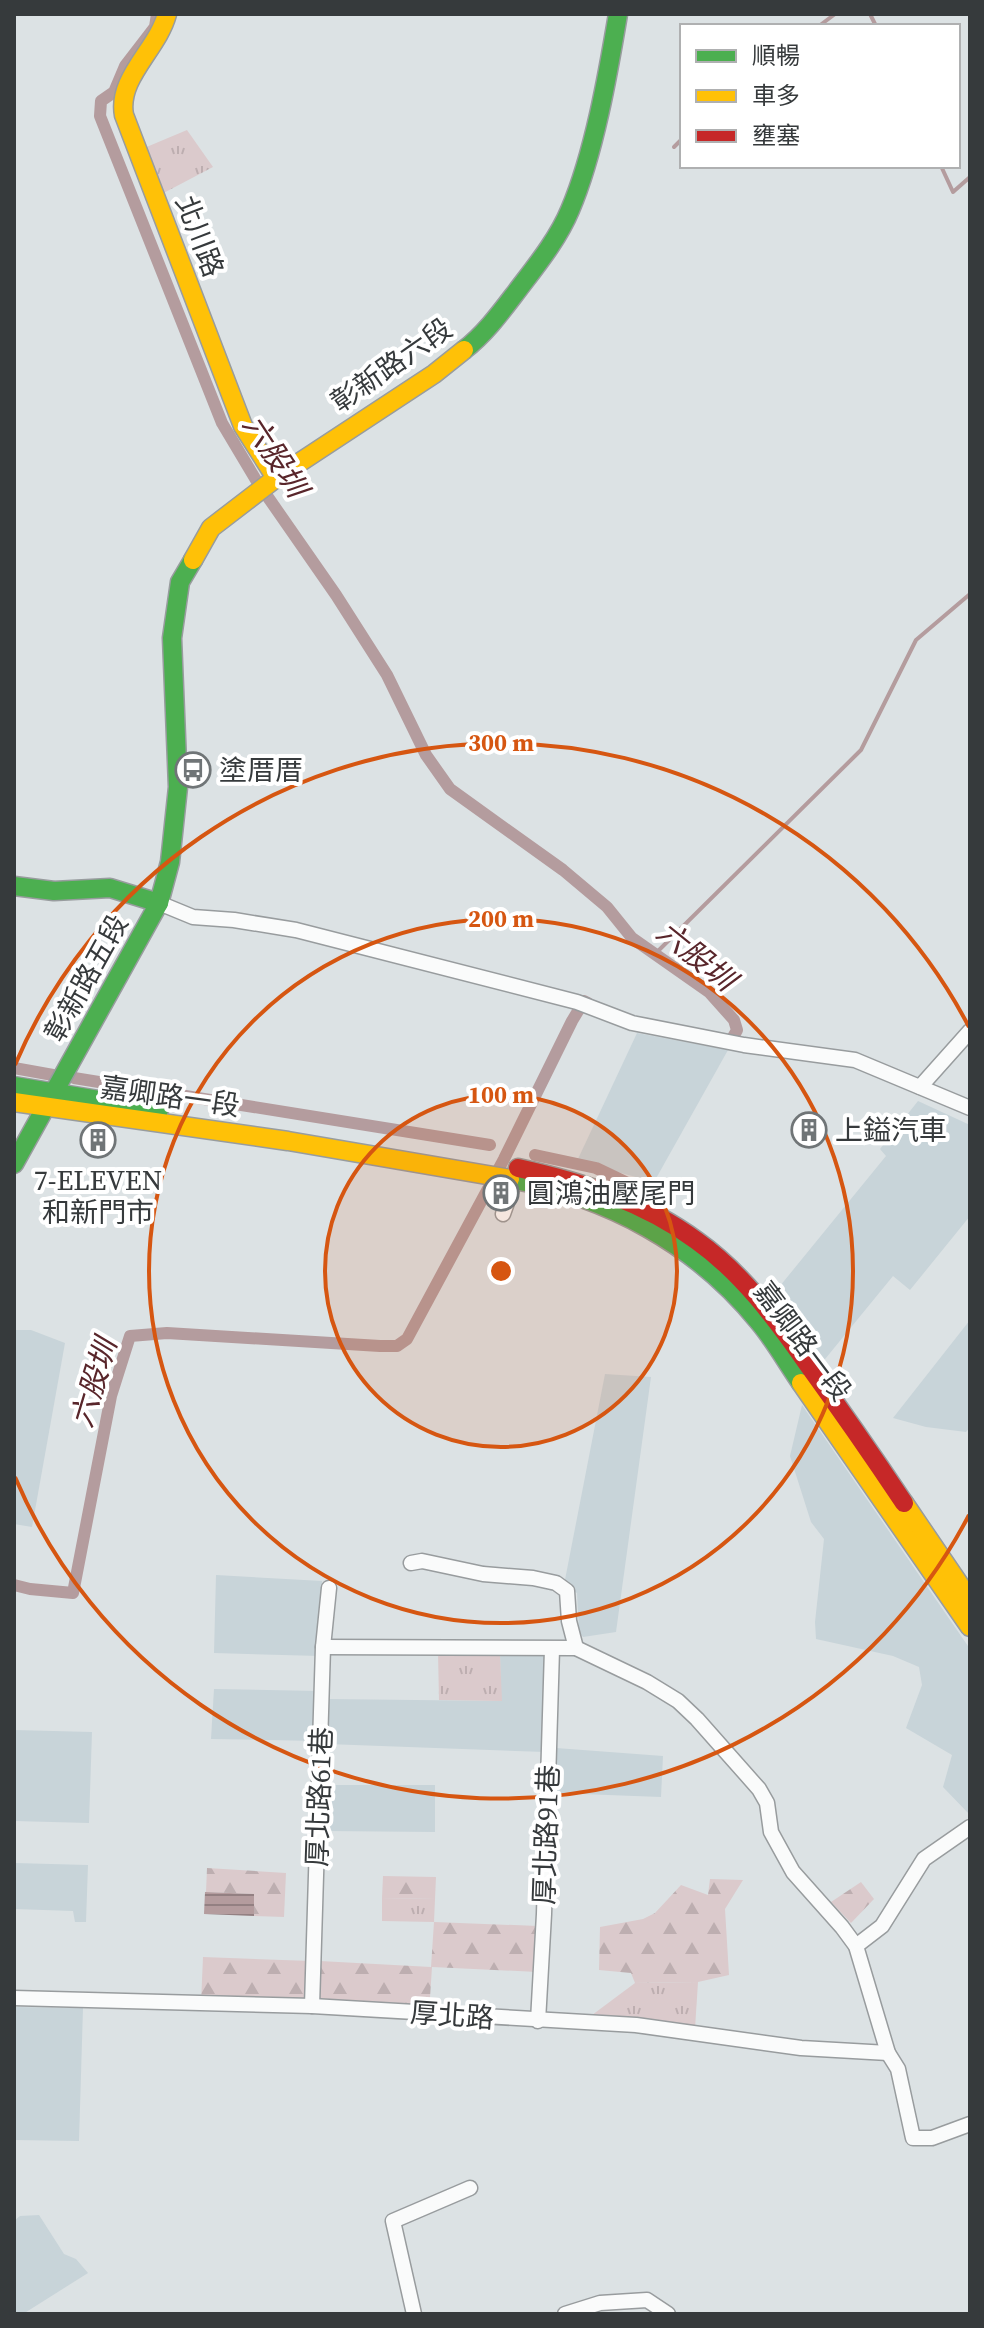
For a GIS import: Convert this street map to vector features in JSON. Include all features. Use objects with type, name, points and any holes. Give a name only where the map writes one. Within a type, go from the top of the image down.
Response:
[{"type":"street","name":"北川路","points":[[167,14],[159,42],[127,86],[122,107],[243,426],[276,478]]},
{"type":"street","name":"彰新路六段","points":[[159,903],[176,824],[178,774],[172,638],[180,582],[211,528],[276,478],[434,374],[478,339],[542,259],[570,211],[585,165],[618,14]]},
{"type":"street","points":[[14,886],[54,891],[110,888],[193,917],[296,930],[577,1002],[632,1023],[697,1037],[855,1060],[970,1108]]},
{"type":"street","name":"彰新路五段","points":[[14,1164],[159,903]]},
{"type":"street","points":[[920,1087],[970,1031]]},
{"type":"street","points":[[14,1086],[52,1100]]},
{"type":"street","points":[[14,1102],[52,1100]]},
{"type":"street","name":"嘉卿路一段","points":[[52,1100],[476,1168],[558,1176],[606,1191],[649,1211],[699,1242],[743,1280],[830,1395],[970,1600]]},
{"type":"street","points":[[503,1214],[516,1174]]},
{"type":"street","name":"嘉卿路一段","points":[[516,1174],[608,1207],[663,1235],[740,1300],[787,1359],[970,1627]]},
{"type":"street","points":[[411,1563],[422,1561],[483,1574],[556,1583],[567,1591],[569,1621],[576,1648]]},
{"type":"street","name":"厚北路61巷","points":[[312,2006],[323,1647],[329,1588]]},
{"type":"street","points":[[323,1647],[576,1648],[647,1682],[678,1701],[759,1789],[767,1803],[771,1832],[793,1872],[856,1946],[888,2053],[898,2069],[913,2138],[932,2138],[970,2124]]},
{"type":"street","name":"厚北路91巷","points":[[538,2021],[552,1649]]},
{"type":"street","points":[[856,1946],[882,1926],[924,1859],[970,1827]]},
{"type":"street","name":"厚北路","points":[[14,1998],[312,2006],[636,2025],[801,2048],[888,2053]]},
{"type":"street","points":[[414,2314],[393,2221],[470,2188]]},
{"type":"street","points":[[565,2314],[600,2303],[647,2300],[668,2314]]},
{"type":"shaded area","points":[[637,1033],[728,1050],[654,1182],[577,1161]]},
{"type":"shaded area","points":[[918,1101],[970,1125],[970,1216],[910,1290],[893,1276],[821,1364],[771,1297],[886,1156],[880,1149]]},
{"type":"shaded area","points":[[970,1320],[970,1427],[966,1432],[926,1427],[893,1418]]},
{"type":"shaded area","points":[[14,1330],[31,1330],[65,1343],[32,1527],[14,1524]]},
{"type":"shaded area","points":[[605,1374],[651,1377],[616,1632],[583,1637],[579,1632],[577,1593],[564,1585]]},
{"type":"shaded area","points":[[802,1405],[970,1649],[970,1815],[943,1787],[952,1755],[906,1728],[922,1685],[919,1667],[893,1656],[816,1639],[824,1539],[811,1522],[790,1456]]},
{"type":"shaded area","points":[[216,1575],[322,1581],[320,1656],[214,1653]]},
{"type":"shaded area","points":[[500,1654],[549,1655],[545,1752],[327,1744],[328,1699],[501,1701]]},
{"type":"shaded area","points":[[214,1689],[319,1691],[318,1741],[211,1739]]},
{"type":"shaded area","points":[[14,1730],[92,1732],[89,1823],[14,1821]]},
{"type":"shaded area","points":[[556,1748],[663,1756],[661,1797],[555,1793]]},
{"type":"shaded area","points":[[325,1785],[435,1785],[435,1832],[324,1831]]},
{"type":"shaded area","points":[[14,1863],[88,1865],[86,1922],[75,1922],[73,1911],[14,1909]]},
{"type":"shaded area","points":[[205,1892],[254,1894],[254,1916],[204,1914]]},
{"type":"shaded area","points":[[14,2007],[83,2008],[79,2141],[14,2140]]},
{"type":"shaded area","points":[[39,2215],[64,2254],[76,2259],[88,2273],[23,2314],[14,2314],[14,2221],[20,2216]]},
{"type":"green space","points":[[187,130],[213,167],[156,197],[137,151]]},
{"type":"green space","points":[[438,1652],[500,1654],[502,1701],[439,1700]]},
{"type":"green space","points":[[207,1868],[286,1873],[284,1917],[254,1916],[254,1894],[206,1892]]},
{"type":"green space","points":[[383,1876],[436,1877],[435,1899],[382,1898]]},
{"type":"green space","points":[[710,1879],[743,1880],[725,1909],[729,1975],[698,1982],[635,1983],[631,1973],[599,1970],[600,1927],[643,1919],[655,1913],[681,1885],[708,1895]]},
{"type":"green space","points":[[861,1882],[874,1899],[851,1923],[831,1902]]},
{"type":"green space","points":[[382,1898],[435,1899],[434,1922],[382,1921]]},
{"type":"green space","points":[[434,1922],[538,1926],[537,1972],[432,1967],[429,2013],[318,1999],[320,1961],[431,1967]]},
{"type":"green space","points":[[203,1957],[311,1961],[310,2000],[201,2003]]},
{"type":"green space","points":[[698,1982],[695,2029],[580,2024],[635,1983]]},
{"type":"waterway","name":"六股圳","points":[[157,14],[155,27],[125,66],[114,92],[101,101],[100,116],[222,423],[256,480],[387,675],[426,755],[450,789],[563,870],[607,907],[632,938],[709,992],[734,1020],[737,1030],[732,1039],[720,1042]]},
{"type":"waterway","points":[[822,24],[835,14]]},
{"type":"waterway","points":[[870,14],[875,24]]},
{"type":"waterway","points":[[674,147],[680,141]]},
{"type":"waterway","points":[[942,168],[953,192],[970,177]]},
{"type":"waterway","points":[[655,954],[861,750],[916,640],[970,594]]},
{"type":"waterway","name":"六股圳","points":[[14,1585],[73,1593],[111,1396],[130,1336],[167,1333],[380,1346],[397,1346],[407,1339],[504,1159],[572,1021],[584,1001],[588,1003]]},
{"type":"waterway","points":[[14,1068],[53,1075]]},
{"type":"waterway","points":[[74,1078],[490,1145]]},
{"type":"waterway","points":[[535,1155],[596,1168],[663,1200]]},
{"type":"traffic: fast","points":[[464,350],[479,337],[532,272],[565,221],[579,188],[593,139],[618,14]]},
{"type":"traffic: fast","points":[[14,1164],[159,903],[170,862],[178,787],[172,638],[180,582],[193,560]]},
{"type":"traffic: fast","points":[[14,886],[54,891],[110,888],[159,903]]},
{"type":"traffic: fast","points":[[14,1086],[159,1110]]},
{"type":"traffic: fast","points":[[510,1179],[581,1198],[648,1228],[678,1247],[734,1294],[765,1329],[801,1383]]},
{"type":"traffic: slow","points":[[167,14],[126,89],[124,115],[243,426],[276,478]]},
{"type":"traffic: slow","points":[[193,560],[211,528],[276,478],[434,374],[464,350]]},
{"type":"traffic: slow","points":[[14,1102],[288,1141],[510,1179]]},
{"type":"traffic: slow","points":[[801,1383],[970,1627]]},
{"type":"traffic: slow","points":[[904,1503],[970,1600]]},
{"type":"traffic: jam","points":[[518,1168],[589,1187],[634,1204],[677,1227],[729,1267],[782,1329],[904,1503]]},
{"type":"place","name":"塗厝厝","points":[[193,770]]},
{"type":"place","name":"上鎰汽車","points":[[809,1130]]},
{"type":"place","name":"7-ELEVEN 和新門市","points":[[98,1140]]},
{"type":"place","name":"圓鴻油壓尾門","points":[[501,1193]]}]
